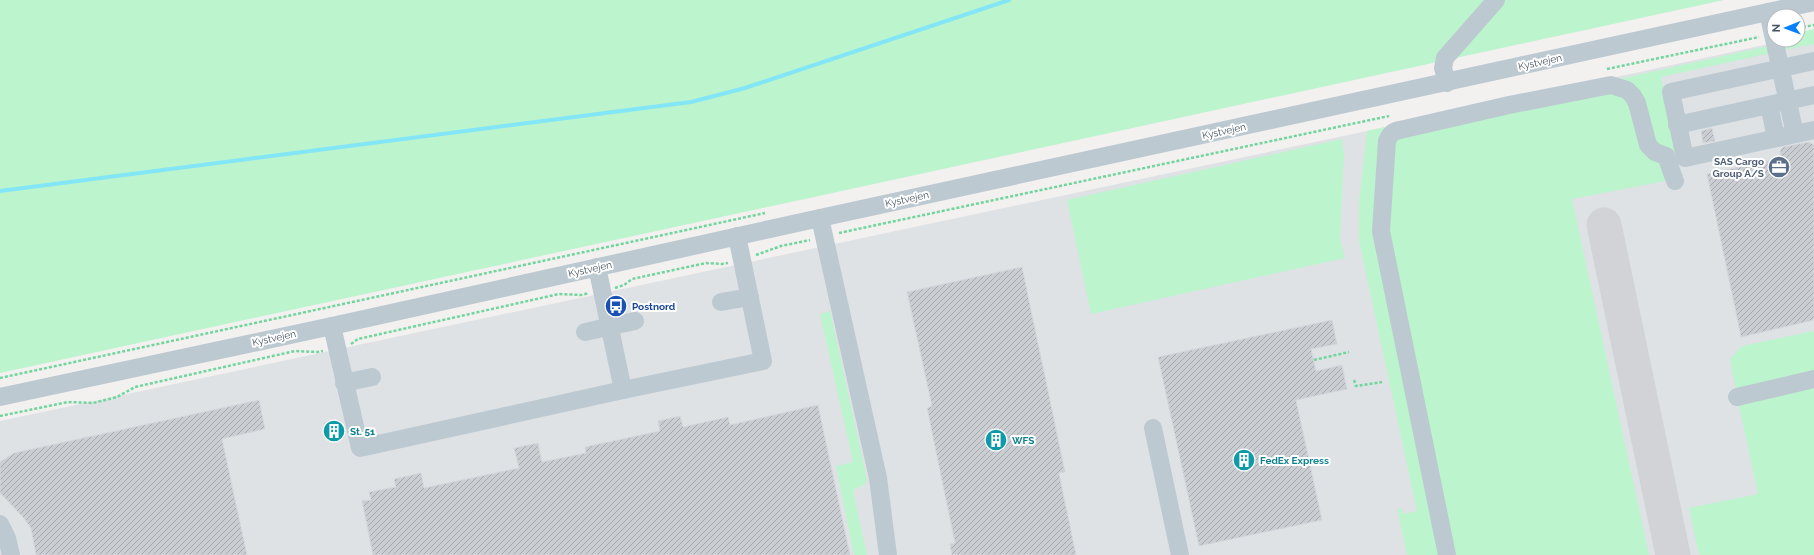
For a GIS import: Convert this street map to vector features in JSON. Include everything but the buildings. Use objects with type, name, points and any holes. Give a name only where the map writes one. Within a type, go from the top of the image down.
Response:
[{"type":"street","points":[[1447,83],[1443,68],[1445,58],[1496,0]]},
{"type":"street","name":"Kystvejen","points":[[1786,8],[1814,2]]},
{"type":"street","name":"Kystvejen","points":[[0,397],[332,326],[737,236],[1447,83],[1766,12]]},
{"type":"street","points":[[1775,48],[1795,134]]},
{"type":"street","points":[[1814,61],[1671,92],[1685,158],[1814,130]]},
{"type":"street","points":[[1448,555],[1381,231],[1387,141],[1389,137],[1392,133],[1400,130],[1509,105],[1603,86],[1620,86],[1627,90],[1637,103],[1648,145],[1655,152],[1666,156],[1675,181]]},
{"type":"street","points":[[1677,125],[1814,95]]},
{"type":"street","points":[[1769,105],[1776,138]]},
{"type":"street","points":[[820,218],[878,478],[888,555]]},
{"type":"street","points":[[332,326],[360,448],[623,390],[764,361],[737,236]]},
{"type":"street","points":[[597,267],[623,390]]},
{"type":"street","points":[[721,302],[750,297]]},
{"type":"street","points":[[585,332],[635,321]]},
{"type":"street","points":[[344,383],[372,377]]},
{"type":"street","points":[[1737,397],[1814,379]]},
{"type":"street","points":[[1153,428],[1180,555]]},
{"type":"street","points":[[0,524],[7,538],[11,555]]},
{"type":"path","points":[[1606,69],[1766,35]]},
{"type":"path","points":[[0,416],[68,402],[93,402],[117,397],[135,387],[295,351],[317,352],[348,345],[358,339],[559,294],[581,295],[601,291],[624,285],[632,279],[706,263],[722,264],[781,246],[824,236],[1392,115]]},
{"type":"path","points":[[1314,360],[1348,352]]},
{"type":"path","points":[[1354,380],[1356,386],[1382,382]]},
{"type":"shaded area","points":[[1814,34],[1814,555],[0,555],[0,421],[1367,131],[1766,45],[1766,48],[1806,48],[1806,37]]},
{"type":"green space","points":[[0,0],[1724,0],[0,373]]},
{"type":"green space","points":[[1814,29],[1814,44],[1806,46],[1806,31]]},
{"type":"green space","points":[[1766,47],[1766,48],[1770,48],[1771,53],[1661,77],[1681,177],[1653,144],[1640,101],[1605,82]]},
{"type":"green space","points":[[1784,48],[1794,48],[1784,50]]},
{"type":"green space","points":[[1621,91],[1662,160],[1670,180],[1572,199],[1649,555],[1453,555],[1388,246],[1393,145],[1399,137],[1408,132]]},
{"type":"green space","points":[[1385,127],[1376,233],[1445,555],[1407,555],[1397,508],[1402,509],[1403,514],[1417,511],[1359,241],[1359,202],[1367,131]]},
{"type":"green space","points":[[1342,139],[1344,155],[1340,238],[1345,258],[1091,314],[1067,200]]},
{"type":"green space","points":[[830,311],[867,480],[864,485],[853,491],[867,555],[854,555],[836,466],[853,462],[820,314]]},
{"type":"green space","points":[[1813,331],[1814,376],[1736,392],[1730,359],[1742,346]]},
{"type":"green space","points":[[1814,384],[1814,555],[1699,555],[1689,508],[1758,494],[1738,401]]},
{"type":"waterway","points":[[0,191],[691,102],[745,88],[1009,0]]},
{"type":"taxiway","points":[[1604,225],[1673,555]]},
{"type":"place","name":"SAS Cargo Group A/S","points":[[1779,167]]},
{"type":"place","name":"Postnord","points":[[616,306]]},
{"type":"place","name":"St. 51","points":[[334,431]]},
{"type":"place","name":"WFS","points":[[996,440]]},
{"type":"place","name":"FedEx Express","points":[[1244,460]]}]
